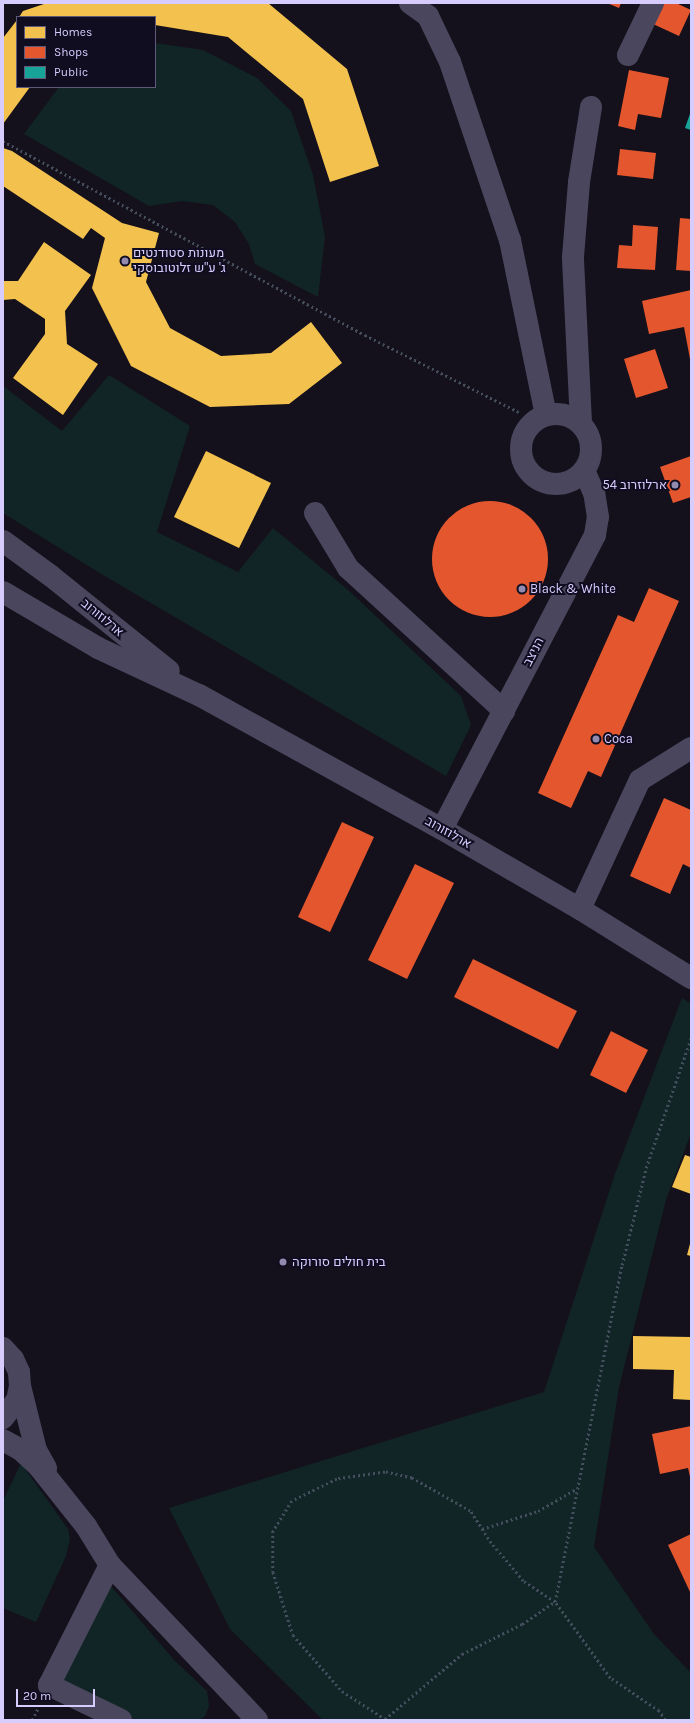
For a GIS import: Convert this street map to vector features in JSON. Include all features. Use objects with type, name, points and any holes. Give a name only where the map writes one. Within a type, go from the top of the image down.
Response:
[{"type":"street","points":[[410,3],[428,16],[450,62],[510,240],[541,417]]},
{"type":"street","points":[[628,55],[654,3]]},
{"type":"street","points":[[581,422],[570,416],[558,413],[541,417],[525,432],[521,444],[522,457],[527,468],[536,477],[547,483],[559,484],[571,481],[584,471],[590,460],[592,447],[589,436],[581,422],[573,257],[579,182],[591,107]]},
{"type":"street","name":"הניצב","points":[[442,829],[595,535],[598,517],[594,493],[584,471]]},
{"type":"street","points":[[315,513],[348,568],[504,711]]},
{"type":"street","name":"ארלוזורוב","points":[[3,541],[52,576],[199,695]]},
{"type":"street","name":"ארלוזורוב","points":[[3,592],[98,648],[199,695],[442,829],[580,909],[691,978]]},
{"type":"street","points":[[3,608],[28,608]]},
{"type":"street","points":[[580,909],[640,780],[691,748]]},
{"type":"street","points":[[3,1348],[13,1359],[18,1372],[36,1450],[58,1490]]},
{"type":"street","points":[[3,1418],[17,1400],[20,1386]]},
{"type":"street","points":[[3,1440],[21,1450],[58,1490],[86,1526],[110,1565],[219,1678],[251,1718]]},
{"type":"street","points":[[110,1565],[49,1684],[121,1720]]},
{"type":"path","points":[[3,141],[365,335],[541,417]]},
{"type":"path","points":[[665,1720],[659,1711],[610,1678],[556,1602],[523,1581],[482,1529],[470,1511],[412,1478],[386,1472],[337,1479],[292,1501],[273,1531],[273,1572],[293,1635],[342,1691],[386,1720],[462,1654],[522,1624],[556,1602],[572,1527],[576,1489],[622,1265],[646,1168],[691,1038]]},
{"type":"path","points":[[482,1529],[538,1511],[576,1489]]},
{"type":"green space","points":[[156,43],[203,50],[257,78],[291,111],[313,175],[325,237],[318,297],[255,264],[249,244],[235,222],[213,205],[182,201],[149,206],[24,134],[58,88],[156,88]]},
{"type":"green space","points":[[109,375],[190,426],[157,532],[238,572],[273,528],[347,589],[461,696],[471,725],[446,776],[98,572],[3,513],[3,386],[62,431]]},
{"type":"green space","points":[[682,998],[691,1004],[691,1133],[666,1200],[619,1387],[594,1547],[654,1634],[691,1673],[691,1720],[323,1720],[230,1629],[169,1508],[544,1392],[615,1174]]},
{"type":"green space","points":[[21,1463],[68,1529],[70,1539],[66,1556],[36,1622],[3,1608],[3,1501]]},
{"type":"green space","points":[[110,1585],[174,1660],[207,1691],[209,1706],[205,1716],[200,1720],[136,1720],[59,1685]]},
{"type":"building: Homes","points":[[47,3],[268,3],[347,69],[379,166],[330,182],[303,99],[228,37],[156,25],[156,16],[20,16],[23,11]]},
{"type":"building: Homes","points":[[16,21],[16,88],[29,88],[3,124],[3,38]]},
{"type":"building: Homes","name":"מעונות סטודנטים ג' ע\"ש זלוטובוסקי","points":[[3,148],[12,151],[122,223],[159,233],[146,282],[170,328],[221,356],[271,353],[311,322],[342,363],[289,404],[210,407],[131,366],[92,288],[105,238],[91,228],[83,239],[3,186]]},
{"type":"building: Homes","points":[[44,242],[91,275],[65,311],[67,344],[98,364],[63,415],[13,378],[45,334],[45,319],[15,299],[3,300],[3,281],[18,281]]},
{"type":"building: Homes","points":[[206,451],[271,483],[239,548],[174,517]]},
{"type":"building: Homes","points":[[685,1155],[691,1157],[691,1194],[672,1187]]},
{"type":"building: Homes","points":[[691,1240],[691,1256],[687,1255]]},
{"type":"building: Homes","points":[[633,1336],[691,1337],[691,1400],[673,1399],[674,1370],[633,1369]]},
{"type":"building: Shops","points":[[607,3],[621,3],[619,8]]},
{"type":"building: Shops","points":[[663,3],[676,3],[691,10],[679,36],[653,24]]},
{"type":"building: Shops","points":[[629,70],[669,78],[661,118],[638,114],[635,130],[618,126]]},
{"type":"building: Shops","points":[[620,149],[656,153],[653,179],[617,175]]},
{"type":"building: Shops","points":[[680,218],[691,219],[691,271],[676,270]]},
{"type":"building: Shops","points":[[633,225],[658,227],[655,270],[617,268],[619,245],[632,246]]},
{"type":"building: Shops","points":[[691,290],[690,359],[684,327],[649,334],[642,301]]},
{"type":"building: Shops","points":[[655,349],[668,388],[636,398],[624,359]]},
{"type":"building: Shops","points":[[691,456],[691,497],[673,503],[660,467]]},
{"type":"building: Shops","points":[[490,501],[512,505],[522,510],[531,518],[539,527],[544,537],[548,559],[544,581],[539,591],[531,600],[522,608],[512,613],[490,617],[468,613],[458,608],[449,600],[441,591],[436,581],[432,559],[436,537],[441,527],[449,518],[458,510],[468,505]]},
{"type":"building: Shops","points":[[649,588],[679,601],[601,777],[588,771],[571,808],[538,793],[618,615],[634,622]]},
{"type":"building: Shops","points":[[664,798],[691,810],[691,868],[683,864],[670,894],[630,876]]},
{"type":"building: Shops","points":[[342,822],[374,837],[330,932],[298,917]]},
{"type":"building: Shops","points":[[415,864],[454,883],[407,979],[368,960]]},
{"type":"building: Shops","points":[[473,959],[577,1011],[558,1049],[454,997]]},
{"type":"building: Shops","points":[[611,1031],[648,1050],[626,1093],[590,1075]]},
{"type":"building: Shops","points":[[691,1426],[691,1481],[688,1468],[660,1474],[652,1434]]},
{"type":"building: Shops","points":[[691,1534],[691,1594],[668,1545]]},
{"type":"building: Public","points":[[691,111],[691,130],[685,128]]},
{"type":"place","name":"מעונות סטודנטים ג' ע\"ש זלוטובוסקי","points":[[125,261]]},
{"type":"place","name":"ארלוזרוב 54","points":[[675,485]]},
{"type":"place","name":"Black & White","points":[[522,589]]},
{"type":"place","name":"Coca","points":[[596,739]]},
{"type":"place","name":"בית חולים סורוקה","points":[[283,1262]]}]
